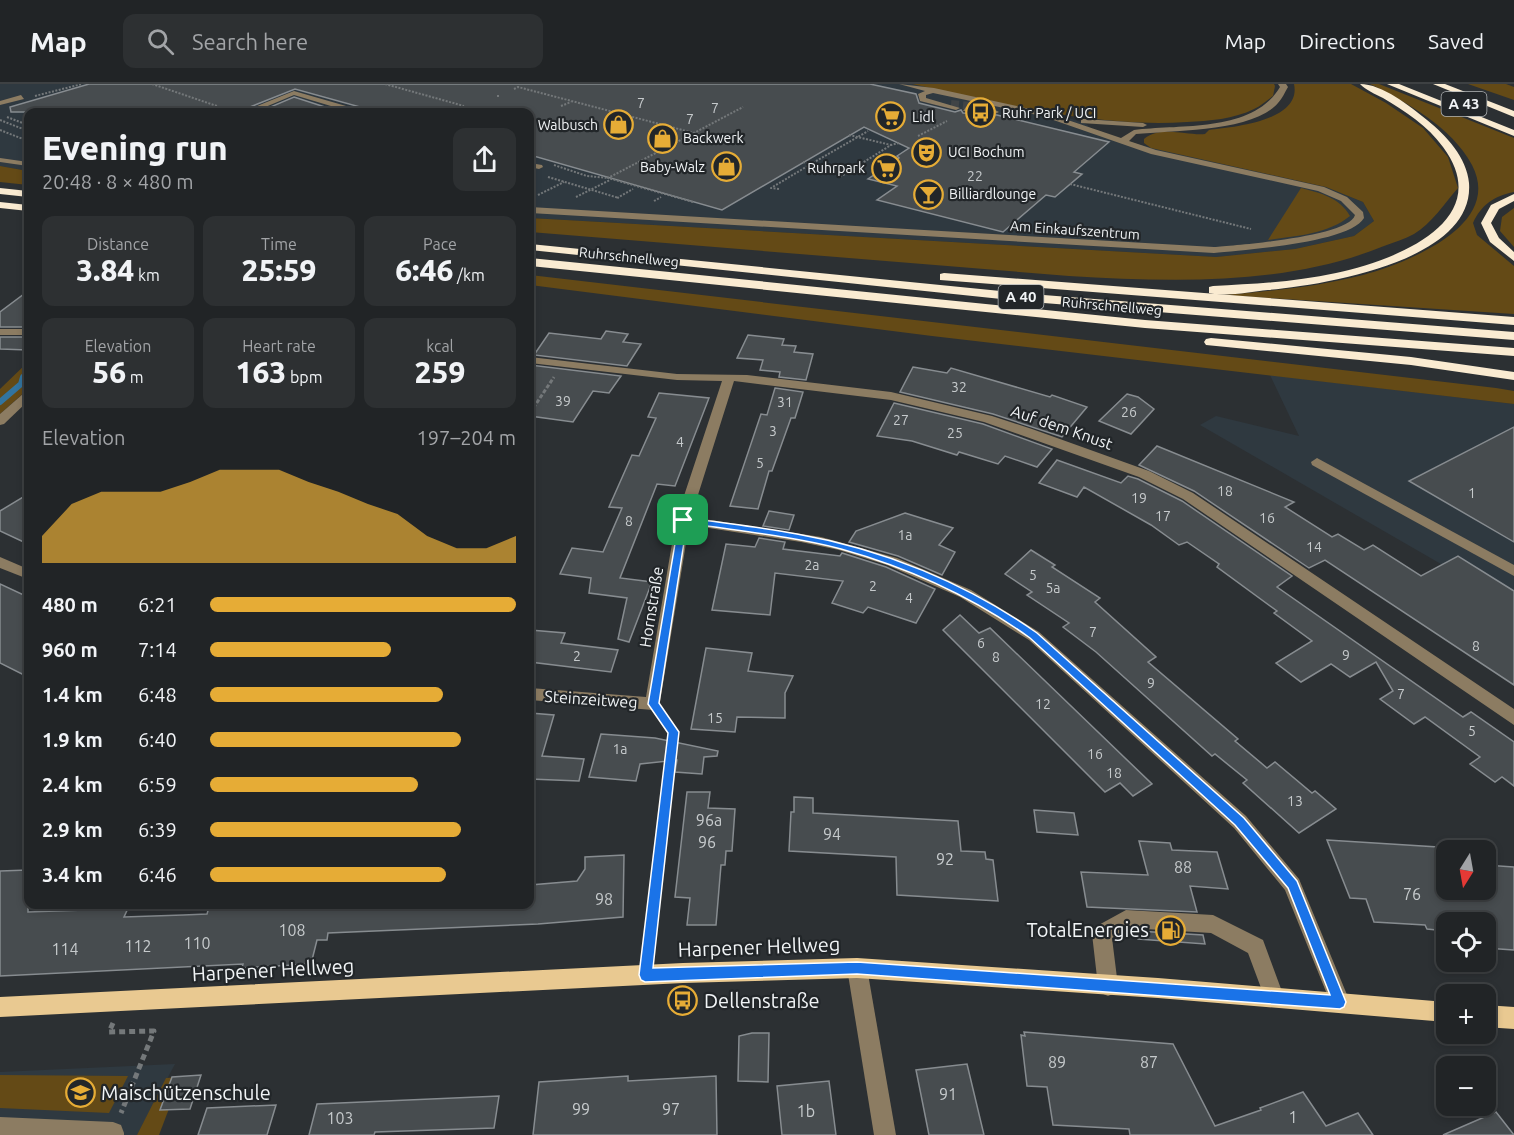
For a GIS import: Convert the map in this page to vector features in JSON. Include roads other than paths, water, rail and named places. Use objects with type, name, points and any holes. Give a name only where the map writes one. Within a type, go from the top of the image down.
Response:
[{"type":"highway","points":[[1087,290],[1208,290],[1313,281],[1385,262],[1406,254],[1435,238],[1453,221],[1461,206],[1465,185],[1459,163],[1443,140],[1424,123],[1364,84]]},
{"type":"highway","points":[[1391,84],[1514,133]]},
{"type":"highway","name":"A 43","points":[[1415,84],[1514,123]]},
{"type":"highway","name":"A 43","points":[[1437,84],[1514,114]]},
{"type":"highway","points":[[1457,84],[1514,105]]},
{"type":"highway","points":[[0,191],[24,194]]},
{"type":"highway","points":[[1514,197],[1495,207],[1486,223],[1494,240],[1514,258]]},
{"type":"highway","points":[[0,205],[24,208]]},
{"type":"highway","points":[[534,242],[1087,290],[1514,321]]},
{"type":"highway","name":"Ruhrschnellweg","points":[[534,247],[1030,298],[1514,336]]},
{"type":"highway","name":"Ruhrschnellweg","points":[[534,262],[962,307],[1241,332],[1514,352]]},
{"type":"highway","points":[[962,307],[1090,328],[1376,358],[1514,376]]},
{"type":"highway","points":[[1376,358],[1514,368]]},
{"type":"main road","name":"Harpener Hellweg","points":[[0,1007],[645,975],[857,968],[1274,997],[1436,1011]]},
{"type":"main road","points":[[1496,1017],[1514,1018]]},
{"type":"street","name":"Am Einkaufszentrum","points":[[534,210],[1214,250],[1298,241],[1351,226],[1359,218],[1360,214],[1352,204],[1321,189],[1154,152],[1076,124],[903,84]]},
{"type":"street","name":"Am Einkaufszentrum","points":[[1044,118],[1131,129],[1189,128],[1230,122],[1270,109],[1281,97],[1284,87],[1282,84]]},
{"type":"street","points":[[934,90],[922,94],[923,99],[953,106]]},
{"type":"street","points":[[256,108],[294,93],[344,108]]},
{"type":"street","points":[[0,103],[21,97]]},
{"type":"street","points":[[968,108],[1044,118]]},
{"type":"street","points":[[1076,124],[1131,129],[1125,142]]},
{"type":"street","name":"Am Einkaufszentrum","points":[[1131,129],[1189,128]]},
{"type":"street","points":[[0,160],[24,163]]},
{"type":"street","points":[[0,332],[24,332]]},
{"type":"street","name":"Auf dem Knust","points":[[534,360],[677,377],[729,378],[833,387],[891,396],[948,408],[1028,432],[1144,474],[1188,496],[1229,522],[1514,718]]},
{"type":"street","name":"Hornstraße","points":[[653,704],[683,520],[729,378]]},
{"type":"street","points":[[0,421],[24,399]]},
{"type":"street","points":[[1317,462],[1514,572]]},
{"type":"street","points":[[683,520],[797,537],[841,546],[898,563],[953,587],[1004,615],[1034,636],[1239,822],[1262,849],[1292,885],[1340,1002]]},
{"type":"street","points":[[0,562],[24,572]]},
{"type":"street","name":"Steinzeitweg","points":[[534,694],[653,704]]},
{"type":"street","points":[[1108,986],[1102,934],[1126,919],[1213,924],[1256,947],[1274,997]]},
{"type":"street","points":[[857,968],[885,1135]]},
{"type":"street","points":[[0,1128],[112,1134]]},
{"type":"waterway","points":[[0,402],[21,384],[23,377]]},
{"type":"tunnel","points":[[951,104],[971,106]]},
{"type":"place","name":"Ruhr Park / UCI","points":[[981,113]]},
{"type":"place","name":"Lidl","points":[[891,117]]},
{"type":"place","name":"Walbusch","points":[[619,125]]},
{"type":"place","name":"Backwerk","points":[[662,138]]},
{"type":"place","name":"UCI Bochum","points":[[927,152]]},
{"type":"place","name":"Baby-Walz","points":[[726,167]]},
{"type":"place","name":"Ruhrpark","points":[[886,168]]},
{"type":"place","name":"Billiardlounge","points":[[928,194]]},
{"type":"place","name":"TotalEnergies","points":[[1170,930]]},
{"type":"place","name":"Dellenstraße","points":[[683,1001]]},
{"type":"place","name":"Maischützenschule","points":[[80,1093]]}]
